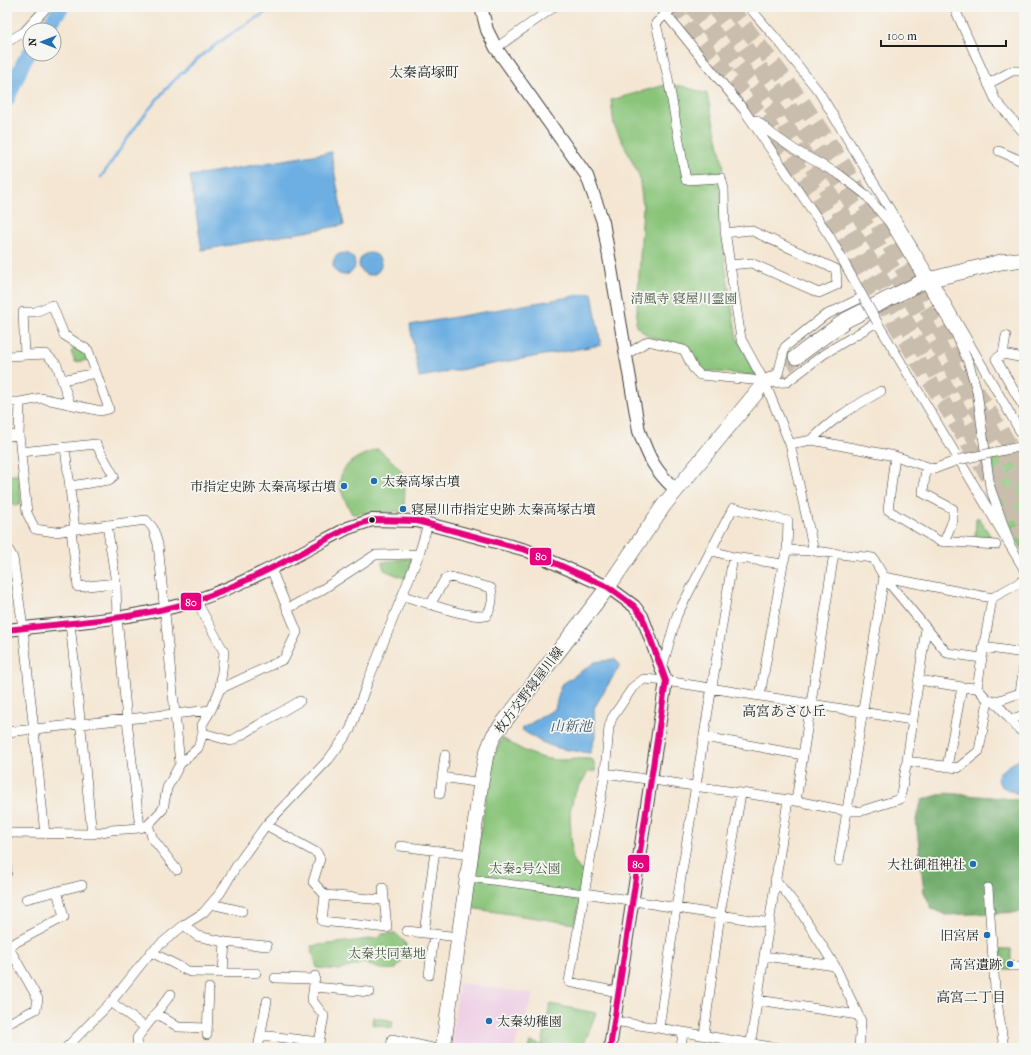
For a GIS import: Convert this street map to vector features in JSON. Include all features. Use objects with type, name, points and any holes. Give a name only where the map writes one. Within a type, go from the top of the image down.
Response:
[{"type":"main road","points":[[796,357],[846,320],[928,280],[1001,262],[1024,259]]},
{"type":"main road","name":"枚方交野寝屋川線","points":[[443,1048],[481,783],[486,755],[494,735],[608,587],[664,505],[761,388]]},
{"type":"street","points":[[7,42],[24,32],[48,7]]},
{"type":"street","points":[[481,7],[486,30],[496,48],[587,176],[603,222],[624,356],[638,431],[651,463],[660,475],[676,490]]},
{"type":"street","points":[[496,48],[554,7]]},
{"type":"street","points":[[660,7],[744,110],[830,237],[877,322],[1024,569]]},
{"type":"street","points":[[674,7],[656,23],[668,78],[686,180],[721,178],[724,189],[725,233],[741,339],[761,388],[790,444],[814,551]]},
{"type":"street","points":[[749,7],[819,92],[928,280],[1024,438]]},
{"type":"street","points":[[954,7],[996,101],[1024,133]]},
{"type":"street","points":[[988,84],[1012,71],[1024,71]]},
{"type":"street","points":[[744,110],[777,138],[795,150],[840,175],[865,194],[889,222],[928,280],[970,364],[977,391],[990,487],[1010,544]]},
{"type":"street","points":[[999,151],[1024,162]]},
{"type":"street","points":[[725,233],[750,230],[836,269],[837,285],[819,293],[751,263],[730,265]]},
{"type":"street","points":[[761,388],[768,378],[778,374],[784,348],[824,316],[863,297]]},
{"type":"street","points":[[7,402],[20,402],[41,398],[101,411],[109,409],[88,350],[64,335],[52,305],[35,312],[23,312],[25,354]]},
{"type":"street","points":[[761,388],[787,382],[824,354],[877,322]]},
{"type":"street","points":[[1006,336],[1003,354],[996,359],[1024,408]]},
{"type":"street","points":[[624,356],[648,341],[684,350],[693,368],[700,375],[754,380],[761,388]]},
{"type":"street","points":[[8,356],[46,354],[57,365],[70,404]]},
{"type":"street","points":[[1003,354],[1024,358]]},
{"type":"street","points":[[62,380],[96,373]]},
{"type":"street","points":[[812,440],[820,431],[855,406],[881,391]]},
{"type":"street","points":[[20,402],[19,435],[27,512],[35,529],[55,532],[146,520],[153,528],[158,544],[163,608],[180,764]]},
{"type":"street","points":[[7,436],[19,435]]},
{"type":"street","points":[[790,444],[812,440],[895,456],[934,469],[958,460],[1024,446]]},
{"type":"street","points":[[21,452],[96,444],[114,476],[108,480],[70,486]]},
{"type":"street","points":[[65,447],[70,486],[78,587],[116,583]]},
{"type":"street","points":[[895,456],[888,510],[939,541],[996,545]]},
{"type":"street","points":[[926,467],[923,493],[953,509],[953,520],[944,542]]},
{"type":"street","points":[[662,668],[677,615],[733,508],[788,521],[787,550],[783,564],[760,696]]},
{"type":"street","points":[[7,630],[117,617],[196,600],[243,582],[360,523],[388,519],[416,521],[526,550],[608,587],[634,606],[642,616],[666,681],[631,901],[610,1048]]},
{"type":"street","points":[[66,1048],[111,1002],[151,952],[184,925],[203,913],[211,904],[266,825],[329,759],[350,730],[368,681],[420,554],[428,524]]},
{"type":"street","points":[[107,525],[116,583],[117,617],[127,720],[144,826],[177,870]]},
{"type":"street","points":[[7,547],[23,628],[46,834]]},
{"type":"street","points":[[710,550],[733,557],[783,564]]},
{"type":"street","points":[[787,550],[814,551],[873,558],[884,577],[947,653],[981,658]]},
{"type":"street","points":[[750,1045],[770,923],[775,879],[803,756],[834,553]]},
{"type":"street","points":[[287,609],[320,591],[375,555],[420,554]]},
{"type":"street","points":[[659,1028],[676,908],[713,689],[733,557]]},
{"type":"street","points":[[220,689],[284,659],[297,632],[270,569]]},
{"type":"street","points":[[403,596],[430,606],[476,616],[486,616],[491,610],[494,596],[491,588],[451,577],[445,579],[430,606]]},
{"type":"street","points":[[884,577],[992,598],[1024,580]]},
{"type":"street","points":[[839,862],[884,577]]},
{"type":"street","points":[[977,688],[992,598]]},
{"type":"street","points":[[7,832],[92,834],[144,826],[162,808],[167,788],[180,764],[198,748],[203,733],[202,725],[211,710],[220,689],[224,652],[196,600]]},
{"type":"street","points":[[70,623],[92,834]]},
{"type":"street","points":[[605,773],[792,801],[846,811],[860,811],[900,800],[926,628]]},
{"type":"street","points":[[983,647],[1024,653]]},
{"type":"street","points":[[991,701],[1020,693],[1024,665]]},
{"type":"street","points":[[618,992],[569,982],[605,773],[609,727],[612,718],[633,687],[644,679],[666,681],[811,706],[912,720]]},
{"type":"street","points":[[919,680],[962,688],[977,688],[1012,719],[1019,730],[1024,733]]},
{"type":"street","points":[[947,767],[962,688]]},
{"type":"street","points":[[203,733],[231,741],[300,701]]},
{"type":"street","points":[[907,761],[958,768],[980,751],[991,701]]},
{"type":"street","points":[[7,732],[211,710]]},
{"type":"street","points":[[1012,719],[1024,714]]},
{"type":"street","points":[[705,737],[803,756]]},
{"type":"street","points":[[440,794],[445,756]]},
{"type":"street","points":[[442,777],[481,783]]},
{"type":"street","points":[[704,1035],[720,914],[741,794]]},
{"type":"street","points":[[266,825],[317,853],[320,859],[313,882],[325,895],[383,900]]},
{"type":"street","points":[[400,846],[471,855]]},
{"type":"street","points":[[424,933],[435,851]]},
{"type":"street","points":[[7,864],[7,873]]},
{"type":"street","points":[[468,878],[585,893],[770,923]]},
{"type":"street","points":[[775,879],[799,910],[835,966],[861,1021],[859,1048]]},
{"type":"street","points":[[26,899],[82,885]]},
{"type":"street","points":[[325,895],[322,921],[387,928],[383,888]]},
{"type":"street","points":[[988,888],[995,988],[1004,1048]]},
{"type":"street","points":[[7,1024],[36,1009],[38,999],[8,946],[64,917],[57,891]]},
{"type":"street","points":[[211,904],[242,911]]},
{"type":"street","points":[[184,925],[198,936],[225,942],[268,946]]},
{"type":"street","points":[[407,931],[459,937]]},
{"type":"street","points":[[429,975],[434,934]]},
{"type":"street","points":[[222,972],[225,942]]},
{"type":"street","points":[[151,952],[190,972],[256,973]]},
{"type":"street","points":[[765,956],[835,966]]},
{"type":"street","points":[[1012,966],[1024,966]]},
{"type":"street","points":[[275,978],[315,981],[370,992]]},
{"type":"street","points":[[260,1035],[319,1045],[324,1016],[312,1000],[315,981]]},
{"type":"street","points":[[156,1012],[178,1027],[207,1032],[209,988]]},
{"type":"street","points":[[138,1048],[137,1038],[171,994]]},
{"type":"street","points":[[758,1000],[858,1015]]},
{"type":"street","points":[[258,1048],[267,1001]]},
{"type":"street","points":[[111,1002],[145,1027]]},
{"type":"street","points":[[614,1021],[704,1035],[750,1045],[778,1048]]},
{"type":"street","points":[[681,1048],[683,1032]]},
{"type":"street","points":[[391,1048],[392,1039],[432,1048]]},
{"type":"shaded area","name":"太秦幼稚園","points":[[459,983],[534,994],[514,1048],[450,1048]]},
{"type":"green space","name":"清風寺 寝屋川霊園","points":[[665,85],[682,86],[707,94],[724,168],[719,174],[725,264],[737,338],[757,376],[699,370],[685,348],[649,337],[636,326],[643,207],[639,175],[614,125],[611,100]]},
{"type":"green space","points":[[75,347],[88,355],[89,360],[75,362],[71,352]]},
{"type":"green space","points":[[378,449],[399,468],[402,473],[405,486],[404,508],[402,511],[352,514],[340,485],[343,471],[347,465],[359,457]]},
{"type":"green space","points":[[1024,451],[1024,475],[1021,469],[1011,474],[1016,485],[1024,481],[1024,557],[999,498],[994,478],[992,457]]},
{"type":"green space","points":[[18,474],[21,502],[19,505],[13,505],[8,476]]},
{"type":"green space","points":[[976,518],[979,518],[993,540],[975,539]]},
{"type":"green space","points":[[412,558],[406,579],[384,570],[382,562]]},
{"type":"green space","name":"太秦2号公園","points":[[502,738],[530,754],[553,760],[593,760],[596,771],[588,772],[574,795],[570,811],[572,858],[580,870],[586,871],[575,924],[470,908],[488,780],[494,755]]},
{"type":"green space","points":[[945,793],[1013,799],[1024,802],[1024,912],[946,915],[932,909],[924,892],[916,819],[922,800]]},
{"type":"green space","name":"太秦共同墓地","points":[[395,933],[405,942],[408,951],[396,969],[380,969],[364,963],[340,970],[317,968],[311,946],[379,938],[381,934]]},
{"type":"green space","points":[[996,949],[1011,949],[1011,969],[997,969],[997,963],[1000,967],[1006,960]]},
{"type":"green space","points":[[550,1004],[596,1013],[583,1047],[574,1045],[572,1048],[528,1048],[530,1042],[542,1045]]},
{"type":"green space","points":[[373,1017],[393,1021],[392,1028],[372,1024]]},
{"type":"water","points":[[331,152],[344,225],[202,250],[190,176]]},
{"type":"water","points":[[344,253],[352,256],[355,264],[352,272],[344,275],[336,272],[333,264],[336,256]]},
{"type":"water","points":[[370,253],[378,256],[381,264],[378,272],[370,275],[362,272],[359,264],[362,256]]},
{"type":"water","points":[[592,293],[601,345],[419,377],[410,325]]},
{"type":"water","name":"山新池","points":[[615,659],[620,665],[594,708],[595,737],[590,753],[554,747],[538,740],[521,729],[555,709],[561,685],[595,662]]},
{"type":"water","points":[[1024,756],[1024,797],[1001,786],[997,779],[1000,772]]},
{"type":"waterway","points":[[51,22],[62,7]]},
{"type":"waterway","points":[[101,177],[149,109],[171,84],[215,45],[275,7]]},
{"type":"waterway","points":[[7,100],[24,62]]},
{"type":"tunnel","points":[[671,7],[767,122],[816,194],[1024,535]]},
{"type":"tunnel","points":[[693,7],[779,116],[826,188],[1024,520]]},
{"type":"tunnel","points":[[715,7],[789,108],[838,180],[1024,486]]},
{"type":"tunnel","points":[[730,7],[801,100],[845,167],[904,271],[1024,469]]},
{"type":"tunnel","points":[[770,381],[796,357]]},
{"type":"transit line","name":"80","points":[[7,630],[103,620],[174,607],[236,585],[348,528],[372,520],[417,521],[526,550],[608,587],[634,606],[642,616],[666,681],[610,1048]]},
{"type":"place","name":"太秦高塚古墳","points":[[374,481]]},
{"type":"place","name":"市指定史跡 太秦高塚古墳","points":[[344,486]]},
{"type":"place","name":"寝屋川市指定史跡 太秦高塚古墳","points":[[403,509]]},
{"type":"place","name":"大社御祖神社","points":[[973,864]]},
{"type":"place","name":"旧宮居","points":[[987,935]]},
{"type":"place","name":"高宮遺跡","points":[[1010,964]]},
{"type":"place","name":"太秦幼稚園","points":[[489,1021]]},
{"type":"district","name":"太秦高塚町","points":[[424,72]]},
{"type":"district","name":"高宮あさひ丘","points":[[784,711]]},
{"type":"district","name":"高宮二丁目","points":[[971,997]]}]
